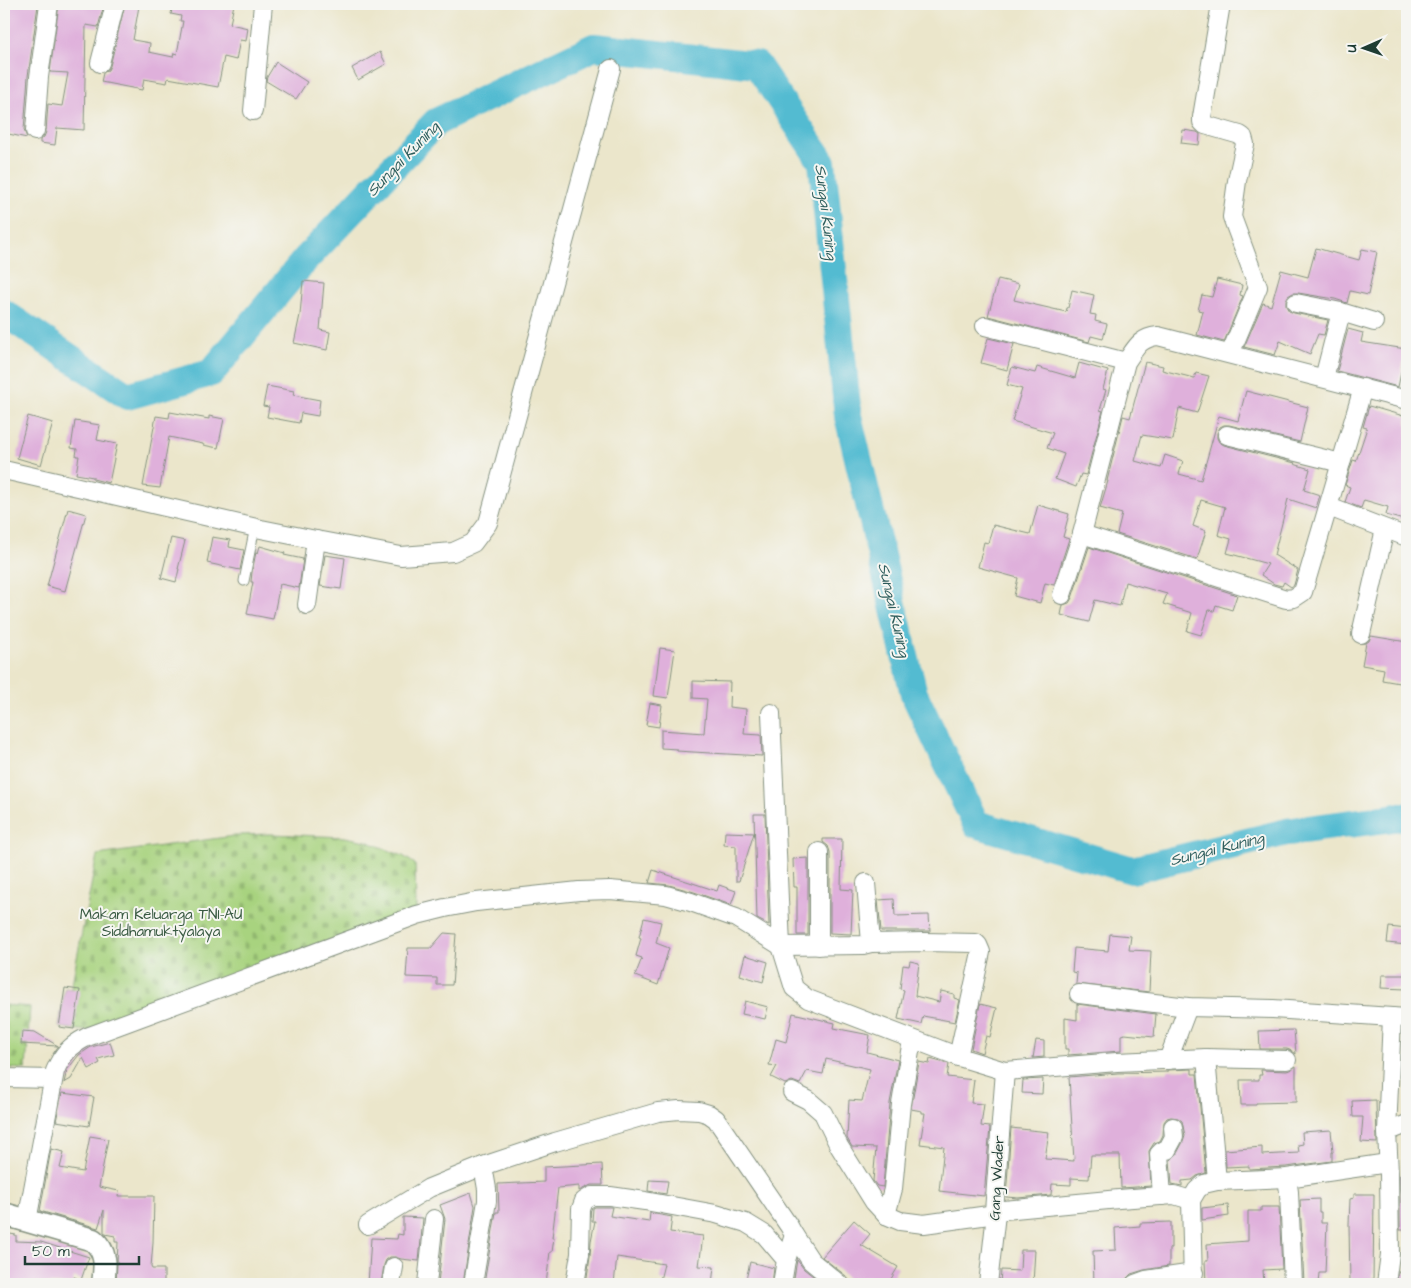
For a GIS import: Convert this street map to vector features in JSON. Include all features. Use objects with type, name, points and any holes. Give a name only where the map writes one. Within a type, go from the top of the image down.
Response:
[{"type":"street","points":[[35,131],[39,77],[49,4]]},
{"type":"street","points":[[100,63],[115,4]]},
{"type":"street","points":[[253,112],[263,4]]},
{"type":"street","points":[[1221,4],[1202,117],[1205,125],[1243,137],[1244,140],[1245,144],[1232,216],[1258,287],[1230,354]]},
{"type":"street","points":[[4,470],[255,527],[401,556],[453,552],[473,544],[488,524],[611,69]]},
{"type":"street","points":[[1296,303],[1341,312],[1374,322]]},
{"type":"street","points":[[1324,378],[1341,312]]},
{"type":"street","points":[[985,326],[1126,362]]},
{"type":"street","points":[[1062,595],[1082,534],[1126,362],[1141,341],[1148,337],[1158,336],[1407,400]]},
{"type":"street","points":[[1082,534],[1286,599],[1294,598],[1303,592],[1362,388]]},
{"type":"street","points":[[1227,435],[1341,463]]},
{"type":"street","points":[[1329,507],[1407,537]]},
{"type":"street","points":[[1361,634],[1386,529]]},
{"type":"street","points":[[307,605],[316,540]]},
{"type":"street","points":[[771,713],[782,946],[794,988],[808,999],[958,1057],[1005,1071],[1117,1062],[1206,1058],[1288,1060]]},
{"type":"street","points":[[819,852],[819,946]]},
{"type":"street","points":[[866,883],[871,943]]},
{"type":"street","points":[[27,1220],[53,1079],[63,1054],[70,1046],[87,1037],[417,915],[452,906],[579,891],[610,890],[666,895],[691,902],[736,918],[782,946],[855,946],[871,943],[924,942],[976,943],[982,952],[958,1057]]},
{"type":"street","points":[[1079,994],[1188,1007],[1273,1009],[1400,1017],[1387,1132],[1390,1254],[1386,1284]]},
{"type":"street","points":[[1168,1060],[1188,1007]]},
{"type":"street","points":[[886,1215],[894,1189],[901,1104],[912,1040]]},
{"type":"street","points":[[1206,1058],[1216,1182]]},
{"type":"street","name":"Gang Wader","points":[[988,1284],[1005,1071]]},
{"type":"street","points":[[4,1078],[53,1079]]},
{"type":"street","points":[[792,1092],[808,1100],[823,1113],[839,1146],[874,1202],[886,1215],[900,1221],[924,1224],[995,1213],[1119,1199],[1174,1195],[1191,1200]]},
{"type":"street","points":[[368,1225],[429,1188],[483,1166],[555,1142],[658,1112],[698,1111],[709,1114],[716,1119],[810,1261],[839,1284]]},
{"type":"street","points":[[1387,1132],[1407,1124]]},
{"type":"street","points":[[1162,1196],[1159,1154],[1167,1150],[1174,1137],[1173,1127]]},
{"type":"street","points":[[473,1284],[487,1201],[483,1166]]},
{"type":"street","points":[[1135,1284],[1146,1280],[1194,1279],[1191,1200],[1197,1190],[1204,1184],[1216,1182],[1288,1185],[1388,1174]]},
{"type":"street","points":[[1288,1185],[1293,1284]]},
{"type":"street","points":[[575,1284],[580,1254],[581,1209],[584,1201],[592,1196],[610,1196],[645,1201],[716,1214],[746,1223],[764,1234],[786,1260]]},
{"type":"street","points":[[4,1214],[93,1240],[103,1253],[105,1263],[103,1284]]},
{"type":"street","points":[[427,1284],[434,1219]]},
{"type":"street","points":[[782,1284],[786,1260],[794,1236]]},
{"type":"lane","points":[[244,582],[255,527]]},
{"type":"green space","name":"Makam Keluarga TNI-AU Siddhamuktyalaya","points":[[271,834],[345,837],[366,841],[403,856],[415,864],[416,909],[87,1031],[59,1027],[65,988],[71,989],[97,855],[241,835]]},
{"type":"green space","points":[[4,1005],[30,1007],[26,1069],[4,1068]]},
{"type":"building","points":[[6,4],[38,5],[28,76],[24,130],[27,138],[4,133],[4,20]]},
{"type":"building","points":[[59,4],[104,5],[98,27],[86,25],[84,130],[57,128],[55,145],[40,143],[40,140],[46,132],[48,104],[62,106],[68,73],[50,72]]},
{"type":"building","points":[[125,4],[139,6],[133,40],[150,43],[149,52],[173,57],[174,53],[177,54],[183,21],[180,21],[181,16],[171,14],[173,4],[234,4],[230,24],[248,28],[246,41],[240,40],[236,60],[224,57],[218,87],[168,78],[167,83],[144,79],[142,90],[101,82],[103,73],[110,66]]},
{"type":"building","points":[[380,52],[386,64],[358,80],[352,68]]},
{"type":"building","points":[[276,62],[307,82],[296,99],[266,81]]},
{"type":"building","points":[[1183,130],[1200,134],[1199,145],[1181,143]]},
{"type":"building","points":[[1316,248],[1359,260],[1362,249],[1377,252],[1368,295],[1350,291],[1347,303],[1335,299],[1298,293],[1288,296],[1286,306],[1289,311],[1328,320],[1324,335],[1318,334],[1310,354],[1280,341],[1275,355],[1244,347],[1263,303],[1271,306],[1281,270],[1308,277]]},
{"type":"building","points":[[998,279],[1019,284],[1014,300],[1066,312],[1072,290],[1094,295],[1090,314],[1096,315],[1095,321],[1107,324],[1103,339],[1091,336],[1089,342],[988,316]]},
{"type":"building","points":[[1217,279],[1242,285],[1240,295],[1243,296],[1224,342],[1197,335],[1203,311],[1198,310],[1202,295],[1212,297]]},
{"type":"building","points":[[303,281],[324,283],[320,330],[330,332],[327,350],[294,343],[300,315]]},
{"type":"building","points":[[1348,329],[1363,333],[1361,342],[1406,349],[1398,387],[1337,371]]},
{"type":"building","points":[[988,338],[1014,344],[1007,370],[981,363]]},
{"type":"building","points":[[1145,362],[1163,366],[1162,370],[1194,378],[1196,373],[1209,376],[1197,413],[1179,408],[1173,440],[1142,435],[1135,461],[1161,468],[1165,455],[1183,461],[1179,474],[1201,480],[1219,416],[1238,421],[1246,391],[1308,407],[1300,442],[1229,425],[1220,427],[1217,433],[1219,442],[1224,445],[1295,463],[1310,469],[1304,490],[1320,495],[1316,508],[1288,499],[1274,555],[1298,570],[1294,585],[1291,587],[1284,582],[1282,586],[1274,584],[1261,575],[1268,564],[1227,553],[1231,539],[1218,535],[1225,507],[1201,500],[1193,526],[1206,531],[1197,559],[1117,534],[1122,514],[1100,508],[1123,416],[1130,418]]},
{"type":"building","points":[[1079,363],[1108,371],[1103,389],[1106,390],[1100,410],[1103,411],[1086,475],[1081,474],[1076,487],[1055,479],[1064,454],[1047,448],[1053,433],[1012,421],[1022,389],[1007,385],[1012,367],[1035,373],[1037,367],[1075,378]]},
{"type":"building","points":[[267,386],[294,391],[293,395],[320,400],[318,416],[301,413],[299,423],[267,417],[269,407],[263,406]]},
{"type":"building","points":[[1369,406],[1407,417],[1407,521],[1386,515],[1388,507],[1364,500],[1361,508],[1345,502],[1350,487],[1345,485],[1353,460],[1356,461],[1367,428],[1363,427]]},
{"type":"building","points":[[170,412],[209,419],[209,416],[224,419],[218,448],[169,437],[160,488],[143,486],[156,416],[169,418]]},
{"type":"building","points":[[28,416],[53,423],[41,465],[17,458]]},
{"type":"building","points":[[75,421],[100,425],[97,440],[117,444],[109,483],[93,479],[93,477],[76,474],[79,456],[76,456],[77,449],[71,448]]},
{"type":"building","points":[[1038,505],[1069,514],[1063,537],[1069,539],[1054,585],[1045,583],[1040,603],[1014,596],[1018,578],[978,567],[984,542],[988,543],[993,525],[1030,534]]},
{"type":"building","points":[[68,509],[86,514],[65,591],[47,586]]},
{"type":"building","points":[[212,537],[230,540],[229,547],[244,550],[240,570],[207,563]]},
{"type":"building","points":[[171,538],[185,541],[176,582],[161,578]]},
{"type":"building","points":[[260,546],[285,553],[284,555],[303,559],[299,588],[280,584],[273,619],[247,614],[253,582],[251,582],[252,572],[256,552],[258,553]]},
{"type":"building","points":[[1089,547],[1237,595],[1232,610],[1216,605],[1214,611],[1209,610],[1201,635],[1187,631],[1192,613],[1163,604],[1167,594],[1125,582],[1120,606],[1095,600],[1089,622],[1061,615],[1063,605],[1069,603],[1072,598]]},
{"type":"building","points":[[325,555],[345,558],[341,589],[320,586]]},
{"type":"building","points":[[1371,636],[1407,642],[1405,684],[1382,680],[1384,669],[1362,665],[1366,643]]},
{"type":"building","points":[[660,648],[675,650],[668,698],[654,696]]},
{"type":"building","points":[[693,681],[730,682],[729,707],[746,709],[744,734],[761,735],[762,756],[677,751],[677,749],[661,748],[661,730],[704,733],[707,699],[693,698]]},
{"type":"building","points":[[650,703],[662,705],[659,727],[646,725]]},
{"type":"building","points":[[754,814],[765,814],[769,925],[757,919]]},
{"type":"building","points":[[725,832],[754,833],[739,881],[736,881],[736,846],[724,845]]},
{"type":"building","points":[[823,839],[842,839],[841,889],[853,890],[851,934],[830,933],[830,852]]},
{"type":"building","points":[[808,858],[808,935],[797,935],[797,887],[794,887],[793,859]]},
{"type":"building","points":[[653,870],[717,891],[719,885],[736,891],[731,905],[669,885],[649,883]]},
{"type":"building","points":[[894,899],[895,916],[929,915],[930,931],[881,931],[878,900]]},
{"type":"building","points":[[644,918],[661,922],[656,943],[669,948],[658,985],[635,976],[642,958],[636,956]]},
{"type":"building","points":[[1389,927],[1407,929],[1407,945],[1387,943]]},
{"type":"building","points":[[444,933],[456,934],[452,985],[437,985],[437,978],[406,977],[408,948],[431,948]]},
{"type":"building","points":[[1110,934],[1131,936],[1129,950],[1151,951],[1149,992],[1076,984],[1077,973],[1072,972],[1074,948],[1108,951]]},
{"type":"building","points":[[745,955],[768,962],[763,982],[740,975]]},
{"type":"building","points":[[910,961],[919,963],[915,996],[939,1002],[941,991],[954,994],[954,998],[960,1000],[955,1022],[923,1016],[921,1024],[898,1019],[904,990],[900,989],[903,965],[909,966]]},
{"type":"building","points":[[1382,975],[1406,975],[1406,989],[1381,988]]},
{"type":"building","points":[[65,988],[80,990],[74,1029],[59,1027]]},
{"type":"building","points":[[745,1001],[768,1007],[765,1019],[742,1014]]},
{"type":"building","points":[[980,1004],[997,1008],[990,1037],[986,1036],[982,1053],[971,1049]]},
{"type":"building","points":[[1077,1004],[1156,1014],[1154,1037],[1125,1034],[1121,1035],[1121,1051],[1068,1055],[1068,1049],[1065,1049],[1065,1018],[1077,1020]]},
{"type":"building","points":[[793,1013],[835,1023],[834,1028],[870,1035],[867,1052],[898,1060],[890,1103],[883,1187],[877,1186],[873,1181],[876,1148],[852,1147],[847,1138],[849,1100],[862,1101],[870,1069],[826,1059],[823,1074],[807,1071],[800,1084],[792,1081],[785,1084],[771,1077],[777,1066],[769,1065],[776,1039],[786,1042]]},
{"type":"building","points":[[1294,1030],[1296,1054],[1287,1049],[1260,1049],[1259,1031]]},
{"type":"building","points":[[22,1031],[35,1032],[58,1046],[21,1044]]},
{"type":"building","points":[[1036,1040],[1044,1041],[1044,1057],[1033,1058]]},
{"type":"building","points":[[110,1042],[114,1055],[98,1059],[100,1063],[89,1069],[83,1058],[71,1079],[64,1083],[67,1070],[79,1055],[91,1047]]},
{"type":"building","points":[[930,1059],[949,1064],[947,1077],[974,1080],[971,1103],[984,1104],[981,1126],[990,1127],[984,1196],[939,1191],[944,1147],[920,1144],[925,1113],[911,1109],[919,1062],[929,1064]]},
{"type":"building","points":[[1296,1066],[1296,1102],[1241,1105],[1240,1080],[1259,1080],[1259,1075],[1262,1075],[1261,1070],[1287,1071]]},
{"type":"building","points":[[1192,1069],[1192,1074],[1197,1074],[1206,1173],[1192,1180],[1182,1181],[1182,1186],[1172,1184],[1170,1160],[1176,1155],[1185,1136],[1182,1121],[1171,1117],[1167,1118],[1164,1122],[1163,1135],[1160,1141],[1154,1143],[1149,1151],[1151,1186],[1121,1188],[1120,1155],[1091,1155],[1089,1179],[1071,1178],[1071,1185],[1052,1184],[1051,1195],[1018,1198],[1006,1197],[1011,1128],[1049,1132],[1045,1159],[1074,1161],[1069,1077]]},
{"type":"building","points":[[1043,1079],[1042,1094],[1022,1093],[1023,1080]]},
{"type":"building","points":[[62,1093],[94,1097],[89,1126],[56,1121]]},
{"type":"building","points":[[1376,1100],[1377,1143],[1361,1142],[1363,1117],[1353,1117],[1352,1101]]},
{"type":"building","points":[[1331,1130],[1332,1161],[1286,1167],[1249,1169],[1249,1166],[1226,1167],[1225,1150],[1262,1147],[1262,1155],[1299,1153],[1298,1145],[1303,1144],[1302,1132]]},
{"type":"building","points":[[90,1136],[108,1139],[99,1187],[119,1191],[118,1196],[154,1196],[151,1267],[152,1269],[164,1269],[164,1284],[116,1284],[118,1242],[115,1242],[115,1236],[105,1234],[104,1232],[104,1210],[98,1228],[40,1211],[51,1149],[64,1152],[60,1168],[83,1172]]},
{"type":"building","points":[[602,1164],[603,1185],[591,1185],[579,1191],[579,1186],[558,1188],[552,1238],[554,1238],[552,1252],[550,1252],[546,1284],[484,1284],[496,1212],[499,1212],[498,1184],[544,1182],[544,1167]]},
{"type":"building","points":[[1400,1175],[1407,1176],[1407,1230],[1400,1230]]},
{"type":"building","points":[[649,1180],[668,1181],[666,1194],[648,1191]]},
{"type":"building","points":[[471,1193],[475,1206],[463,1284],[438,1284],[445,1219],[440,1205]]},
{"type":"building","points":[[1354,1194],[1374,1194],[1373,1284],[1350,1284],[1350,1199],[1354,1198]]},
{"type":"building","points":[[1319,1199],[1321,1223],[1327,1223],[1325,1273],[1319,1273],[1318,1284],[1304,1284],[1300,1200]]},
{"type":"building","points":[[1228,1205],[1229,1216],[1202,1220],[1202,1208]]},
{"type":"building","points":[[612,1207],[610,1216],[649,1222],[650,1213],[672,1217],[670,1232],[703,1236],[699,1266],[714,1267],[712,1284],[681,1284],[660,1280],[664,1264],[617,1257],[614,1284],[586,1284],[595,1221],[592,1221],[593,1208]]},
{"type":"building","points":[[1261,1207],[1279,1207],[1282,1269],[1263,1270],[1264,1284],[1206,1284],[1205,1261],[1208,1261],[1207,1244],[1248,1241],[1248,1211],[1261,1211]]},
{"type":"building","points":[[403,1217],[423,1218],[419,1261],[390,1257],[384,1265],[381,1284],[368,1284],[371,1238],[397,1239],[398,1234],[403,1235]]},
{"type":"building","points":[[854,1220],[870,1234],[861,1245],[898,1267],[888,1284],[849,1284],[846,1276],[822,1257]]},
{"type":"building","points":[[1171,1222],[1169,1266],[1131,1274],[1125,1284],[1094,1284],[1093,1251],[1116,1250],[1115,1228],[1140,1226],[1140,1223]]},
{"type":"building","points":[[4,1233],[16,1235],[16,1241],[41,1242],[89,1257],[81,1280],[74,1277],[73,1284],[4,1284]]},
{"type":"building","points":[[1021,1250],[1035,1250],[1033,1284],[1000,1284],[1001,1270],[1020,1271]]},
{"type":"building","points":[[797,1260],[804,1269],[823,1284],[793,1284]]},
{"type":"building","points":[[750,1262],[774,1268],[772,1284],[745,1284]]},
{"type":"building","points":[[1398,1272],[1407,1273],[1407,1284],[1397,1284]]},
{"type":"waterway","name":"Sungai Kuning","points":[[4,313],[127,396],[211,373],[305,260],[436,122],[594,47],[757,65],[822,162],[848,416],[914,694],[976,824],[1132,870],[1287,832],[1407,816]]}]
